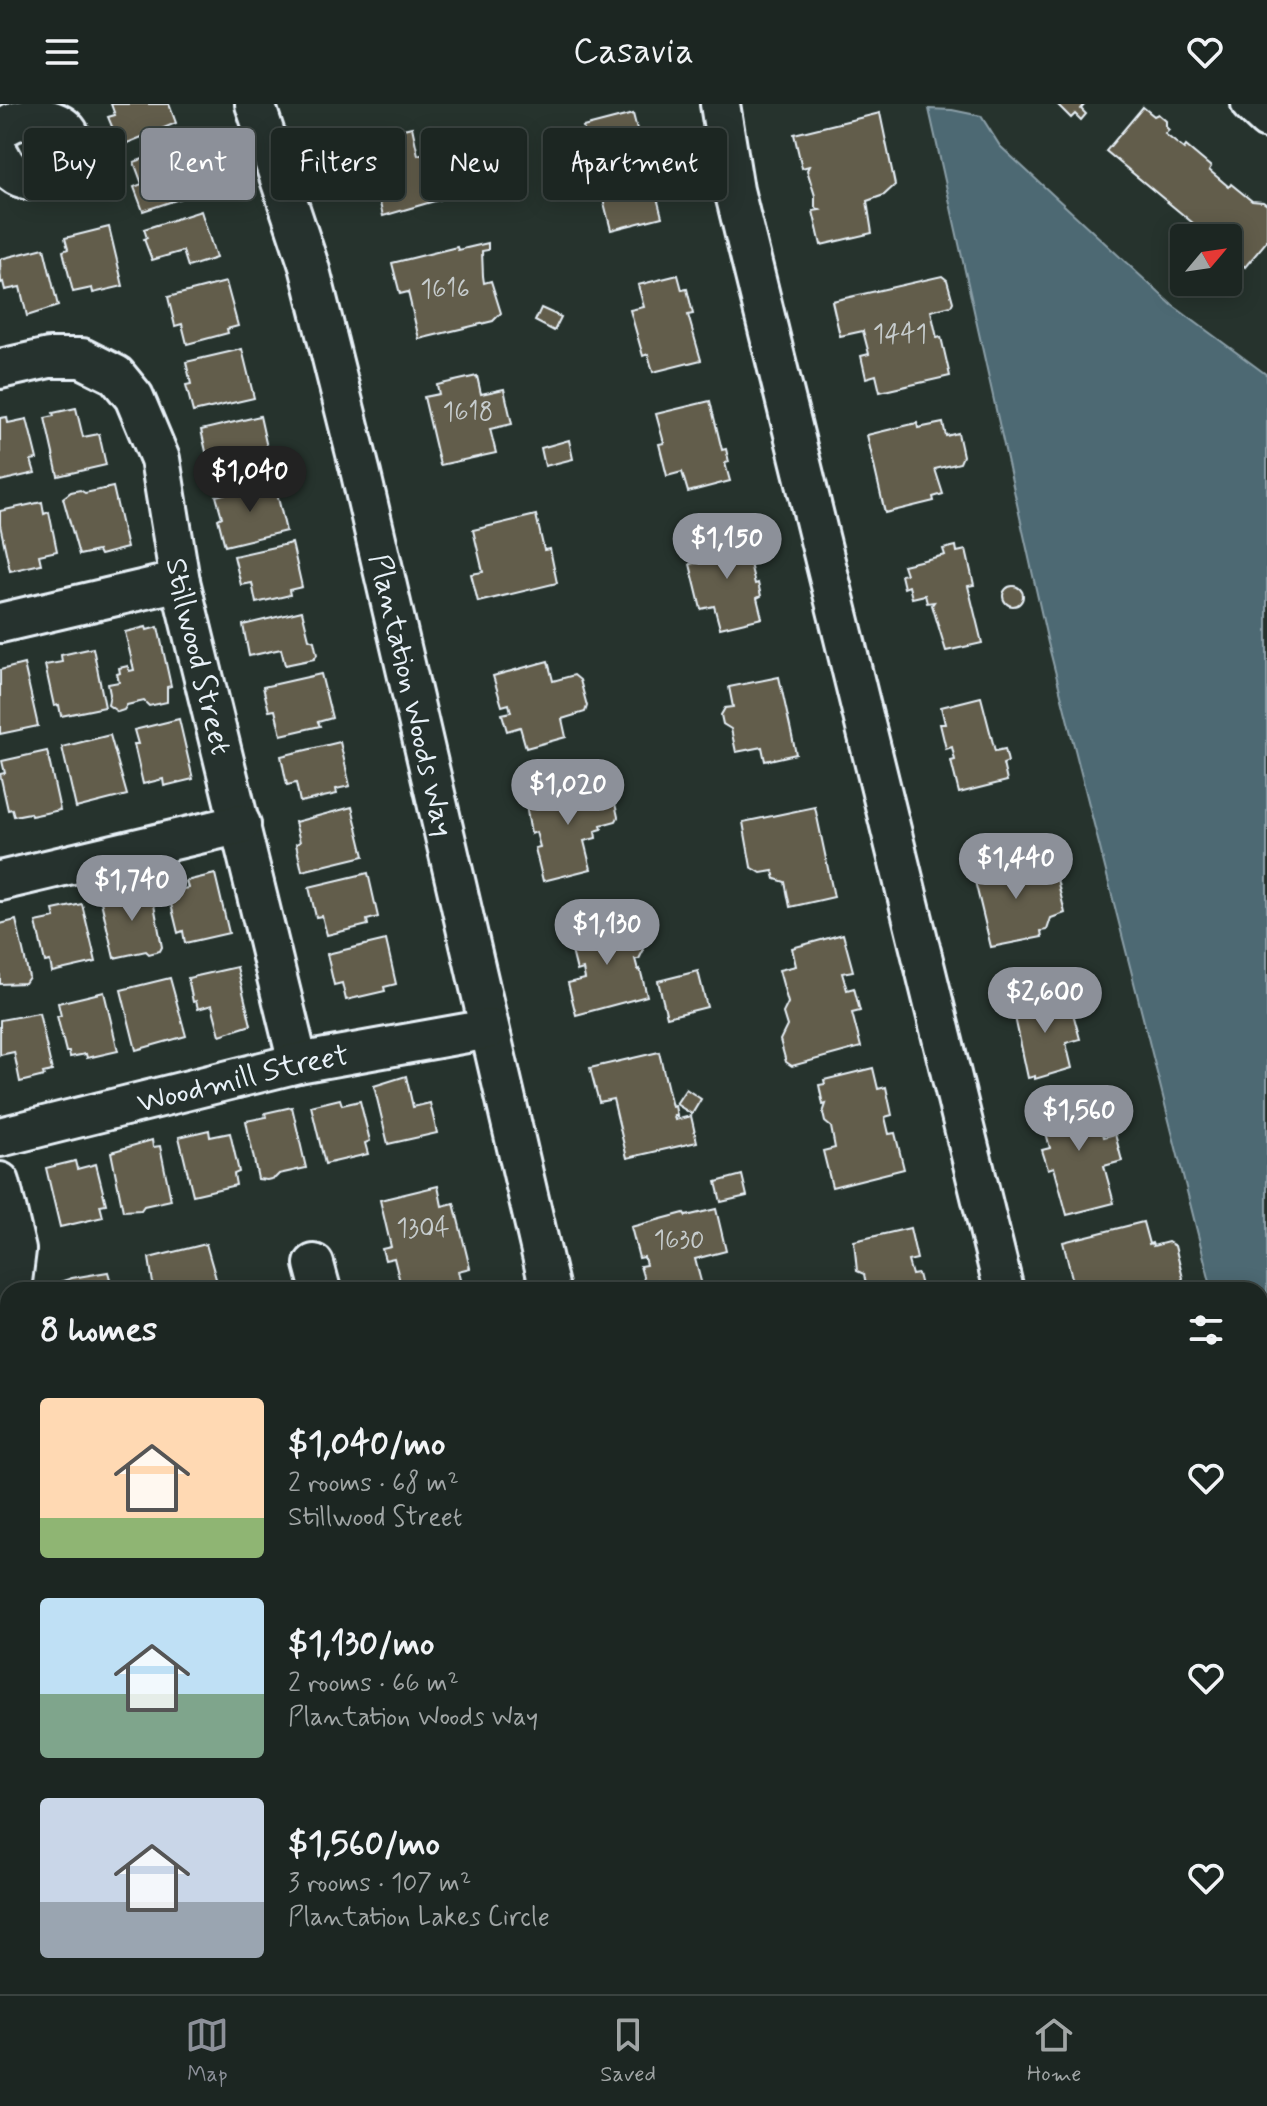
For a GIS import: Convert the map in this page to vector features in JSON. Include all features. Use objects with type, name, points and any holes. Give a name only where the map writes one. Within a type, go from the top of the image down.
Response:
[{"type":"street","name":"Plantation Woods Way","points":[[255,104],[316,295],[361,474],[548,1282]]},
{"type":"street","points":[[720,104],[734,190],[1002,1282]]},
{"type":"street","points":[[1251,104],[1267,119]]},
{"type":"street","points":[[0,131],[13,113],[36,105],[48,109],[67,124],[71,136],[71,148],[61,170],[40,180],[16,176],[0,155]]},
{"type":"street","name":"Stillwood Street","points":[[0,369],[49,358],[82,358],[116,375],[134,397],[160,459],[180,581],[298,1063]]},
{"type":"street","points":[[0,623],[180,581]]},
{"type":"street","points":[[0,881],[241,824]]},
{"type":"street","name":"Woodmill Street","points":[[0,1137],[298,1063],[489,1029]]},
{"type":"street","points":[[0,1182],[16,1250],[12,1282]]},
{"type":"water","points":[[929,109],[981,116],[1000,146],[1172,305],[1267,375],[1267,1282],[1210,1282],[1048,643]]},
{"type":"building","points":[[111,104],[169,104],[176,123],[164,128],[141,128],[141,137],[125,144],[125,128],[113,128],[108,117],[115,115]]},
{"type":"building","points":[[1057,104],[1085,104],[1081,109],[1086,114],[1081,120],[1075,114],[1071,118]]},
{"type":"building","points":[[1143,107],[1154,116],[1158,114],[1166,121],[1169,130],[1165,134],[1184,149],[1186,146],[1229,187],[1231,184],[1252,201],[1267,205],[1267,241],[1245,267],[1242,264],[1242,224],[1194,224],[1106,151]]},
{"type":"building","points":[[880,113],[895,185],[884,195],[867,201],[872,233],[821,245],[813,211],[820,210],[815,207],[807,170],[809,166],[802,168],[794,134]]},
{"type":"building","points":[[633,114],[637,128],[583,128]]},
{"type":"building","points":[[412,127],[418,155],[421,154],[421,200],[438,200],[383,216],[379,200],[405,200],[405,129]]},
{"type":"building","points":[[141,160],[141,181],[134,162]]},
{"type":"building","points":[[141,184],[141,200],[176,200],[143,211],[134,187]]},
{"type":"building","points":[[603,200],[658,200],[662,217],[611,230]]},
{"type":"building","points":[[201,211],[216,258],[188,267],[183,251],[152,260],[144,239],[147,238],[144,229]]},
{"type":"building","points":[[109,227],[123,286],[93,293],[92,288],[73,292],[63,251],[68,249],[65,238]]},
{"type":"building","points":[[488,243],[488,250],[482,251],[484,283],[491,281],[501,313],[493,321],[419,339],[408,292],[400,294],[392,263],[457,247],[458,250]]},
{"type":"building","points":[[44,248],[58,306],[27,316],[20,287],[5,290],[1,283],[0,259]]},
{"type":"building","points":[[678,275],[682,290],[687,289],[693,314],[688,315],[701,360],[653,372],[648,354],[643,356],[630,310],[644,307],[638,285]]},
{"type":"building","points":[[942,276],[947,280],[953,302],[951,306],[931,311],[950,376],[880,392],[876,375],[866,378],[861,356],[869,354],[863,331],[840,336],[832,301]]},
{"type":"building","points":[[226,282],[238,326],[227,329],[228,333],[187,344],[182,324],[175,326],[168,297]]},
{"type":"building","points":[[541,308],[561,317],[554,331],[535,321]]},
{"type":"building","points":[[242,349],[254,398],[193,412],[186,385],[191,384],[186,362]]},
{"type":"building","points":[[477,376],[481,394],[504,389],[512,424],[490,429],[496,453],[440,465],[424,397],[439,394],[437,385]]},
{"type":"building","points":[[710,401],[722,450],[726,449],[729,462],[725,463],[730,481],[688,492],[682,472],[667,476],[659,444],[664,443],[656,414]]},
{"type":"building","points":[[76,408],[83,437],[99,434],[106,465],[58,476],[45,418]]},
{"type":"building","points":[[260,416],[270,461],[258,464],[259,468],[219,477],[215,458],[208,460],[201,430]]},
{"type":"building","points":[[7,417],[8,423],[27,419],[37,459],[31,460],[35,473],[0,481],[0,418]]},
{"type":"building","points":[[917,423],[918,428],[943,423],[946,436],[958,433],[963,456],[960,463],[935,469],[943,494],[933,497],[934,501],[885,513],[867,435]]},
{"type":"building","points":[[569,440],[573,459],[545,466],[541,448]]},
{"type":"building","points":[[274,481],[286,531],[225,546],[216,496]]},
{"type":"building","points":[[113,487],[127,548],[100,555],[98,551],[79,555],[63,498],[80,490],[85,493]]},
{"type":"building","points":[[42,502],[44,514],[49,512],[57,551],[39,555],[41,564],[10,571],[0,511]]},
{"type":"building","points":[[536,515],[544,550],[550,549],[557,583],[478,602],[471,574],[483,572],[473,530]]},
{"type":"building","points":[[743,535],[761,596],[757,598],[762,618],[720,628],[714,606],[701,609],[690,564],[696,563],[692,548]]},
{"type":"building","points":[[292,543],[302,587],[289,590],[290,595],[256,603],[252,583],[241,585],[234,556]]},
{"type":"building","points":[[956,546],[957,552],[966,550],[974,585],[968,586],[982,643],[946,651],[932,605],[934,602],[927,603],[925,595],[912,598],[909,586],[904,588],[901,575],[906,574],[903,565],[945,555],[943,549]]},
{"type":"building","points":[[1009,586],[1017,586],[1023,596],[1017,606],[1009,606],[1003,600],[1003,592]]},
{"type":"building","points":[[302,611],[309,639],[314,641],[317,655],[314,659],[285,665],[281,649],[249,656],[243,625]]},
{"type":"building","points":[[146,627],[147,630],[158,627],[171,686],[167,687],[167,702],[149,706],[144,701],[127,705],[118,712],[108,705],[108,684],[119,682],[119,668],[128,666],[129,671],[134,670],[125,632]]},
{"type":"building","points":[[93,648],[105,707],[61,716],[59,705],[54,706],[45,665],[62,662],[61,655]]},
{"type":"building","points":[[548,661],[553,681],[574,675],[580,680],[587,706],[585,712],[562,719],[566,737],[526,748],[520,727],[507,731],[502,714],[511,712],[509,704],[502,706],[493,676]]},
{"type":"building","points":[[24,664],[38,726],[0,734],[0,670]]},
{"type":"building","points":[[321,674],[332,718],[318,722],[320,726],[281,735],[275,710],[269,711],[263,687]]},
{"type":"building","points":[[779,677],[796,754],[765,761],[762,747],[736,752],[731,729],[723,724],[721,715],[725,708],[733,707],[729,687]]},
{"type":"building","points":[[981,697],[995,751],[1005,749],[1008,762],[1003,764],[1007,781],[959,793],[951,761],[955,760],[952,747],[946,749],[940,724],[945,724],[941,707]]},
{"type":"building","points":[[179,719],[193,779],[164,786],[163,779],[143,784],[134,730]]},
{"type":"building","points":[[110,735],[127,795],[76,808],[62,747]]},
{"type":"building","points":[[340,742],[350,786],[336,789],[337,794],[300,802],[296,783],[287,785],[281,756]]},
{"type":"building","points":[[47,751],[60,810],[14,816],[12,809],[8,810],[0,774],[5,773],[2,761]]},
{"type":"building","points":[[583,785],[588,792],[606,787],[612,790],[618,817],[616,821],[601,825],[602,829],[595,831],[596,838],[584,841],[591,869],[543,881],[535,848],[540,847],[536,832],[531,834],[525,799]]},
{"type":"building","points":[[352,807],[364,856],[302,871],[295,822]]},
{"type":"building","points":[[815,807],[834,897],[790,907],[785,882],[775,879],[773,871],[761,873],[751,867],[743,822]]},
{"type":"building","points":[[1020,857],[1022,864],[1030,862],[1033,873],[1027,874],[1032,875],[1034,881],[1052,877],[1057,879],[1065,913],[1051,918],[1047,930],[1041,931],[1042,937],[991,947],[972,869]]},
{"type":"building","points":[[368,873],[378,917],[367,920],[368,925],[327,935],[322,916],[316,917],[309,887]]},
{"type":"building","points":[[215,874],[229,933],[185,943],[183,931],[178,933],[168,892],[188,888],[186,881]]},
{"type":"building","points":[[151,889],[162,947],[160,951],[114,958],[100,897]]},
{"type":"building","points":[[82,904],[96,962],[52,972],[50,961],[45,962],[36,922],[55,918],[53,910]]},
{"type":"building","points":[[625,919],[630,938],[641,942],[643,951],[639,959],[635,959],[647,996],[576,1015],[568,983],[585,979],[583,969],[577,971],[572,951],[580,949],[576,931],[608,920],[609,923]]},
{"type":"building","points":[[16,920],[29,977],[25,983],[0,984],[0,924]]},
{"type":"building","points":[[843,934],[853,971],[842,973],[847,990],[854,988],[860,1011],[852,1013],[861,1047],[792,1066],[786,1062],[780,1040],[787,1026],[783,1013],[788,1003],[779,970],[796,966],[792,948]]},
{"type":"building","points":[[386,940],[396,984],[384,987],[385,991],[346,1000],[342,983],[334,985],[327,954]]},
{"type":"building","points":[[237,967],[251,1025],[220,1035],[212,1005],[198,1009],[196,1001],[193,1002],[188,978]]},
{"type":"building","points":[[698,971],[707,1007],[667,1017],[658,981]]},
{"type":"building","points":[[170,978],[186,1036],[136,1050],[121,990]]},
{"type":"building","points":[[104,992],[118,1051],[87,1058],[86,1054],[70,1057],[57,1016],[61,1016],[58,1003]]},
{"type":"building","points":[[1053,993],[1056,1005],[1060,1004],[1061,1009],[1071,1006],[1080,1039],[1066,1043],[1072,1068],[1035,1079],[1035,1076],[1028,1078],[1012,1003]]},
{"type":"building","points":[[39,1013],[52,1071],[20,1082],[14,1052],[0,1055],[0,1020]]},
{"type":"building","points":[[659,1052],[672,1107],[675,1106],[675,1120],[691,1116],[697,1142],[627,1158],[613,1099],[599,1102],[590,1068]]},
{"type":"building","points":[[873,1068],[878,1089],[886,1087],[892,1115],[885,1117],[889,1134],[895,1133],[904,1169],[832,1187],[823,1151],[835,1148],[831,1127],[825,1122],[823,1113],[826,1104],[823,1105],[819,1085],[825,1084],[824,1080]]},
{"type":"building","points":[[406,1076],[413,1107],[430,1103],[437,1133],[388,1144],[374,1086]]},
{"type":"building","points":[[686,1089],[701,1099],[692,1114],[676,1104]]},
{"type":"building","points":[[1086,1093],[1093,1118],[1098,1117],[1104,1137],[1115,1134],[1122,1161],[1104,1166],[1114,1203],[1067,1215],[1054,1167],[1048,1169],[1042,1150],[1050,1148],[1039,1105]]},
{"type":"building","points":[[340,1099],[342,1105],[360,1101],[370,1141],[365,1143],[368,1154],[325,1164],[311,1106]]},
{"type":"building","points":[[292,1107],[306,1168],[267,1180],[258,1179],[246,1121]]},
{"type":"building","points":[[209,1130],[210,1137],[230,1133],[239,1172],[234,1174],[236,1185],[193,1195],[179,1137]]},
{"type":"building","points":[[152,1140],[153,1147],[160,1146],[171,1200],[144,1206],[141,1210],[123,1211],[111,1152]]},
{"type":"building","points":[[75,1161],[77,1169],[96,1164],[106,1204],[100,1205],[103,1217],[60,1227],[46,1168]]},
{"type":"building","points":[[742,1175],[747,1196],[721,1202],[716,1182]]},
{"type":"building","points":[[438,1186],[442,1206],[454,1203],[470,1268],[458,1271],[461,1282],[400,1282],[394,1258],[385,1260],[382,1249],[391,1247],[380,1200]]},
{"type":"building","points":[[716,1209],[726,1251],[695,1259],[701,1282],[645,1282],[640,1266],[646,1265],[644,1257],[639,1258],[631,1227],[684,1213],[686,1216]]},
{"type":"building","points":[[1143,1222],[1149,1244],[1153,1246],[1168,1242],[1175,1246],[1183,1278],[1180,1282],[1073,1282],[1063,1242]]},
{"type":"building","points":[[910,1228],[917,1259],[908,1261],[912,1275],[918,1274],[920,1282],[866,1282],[864,1274],[857,1271],[854,1241]]},
{"type":"building","points":[[206,1244],[217,1282],[153,1282],[149,1258]]},
{"type":"building","points":[[108,1272],[111,1282],[60,1282]]}]
